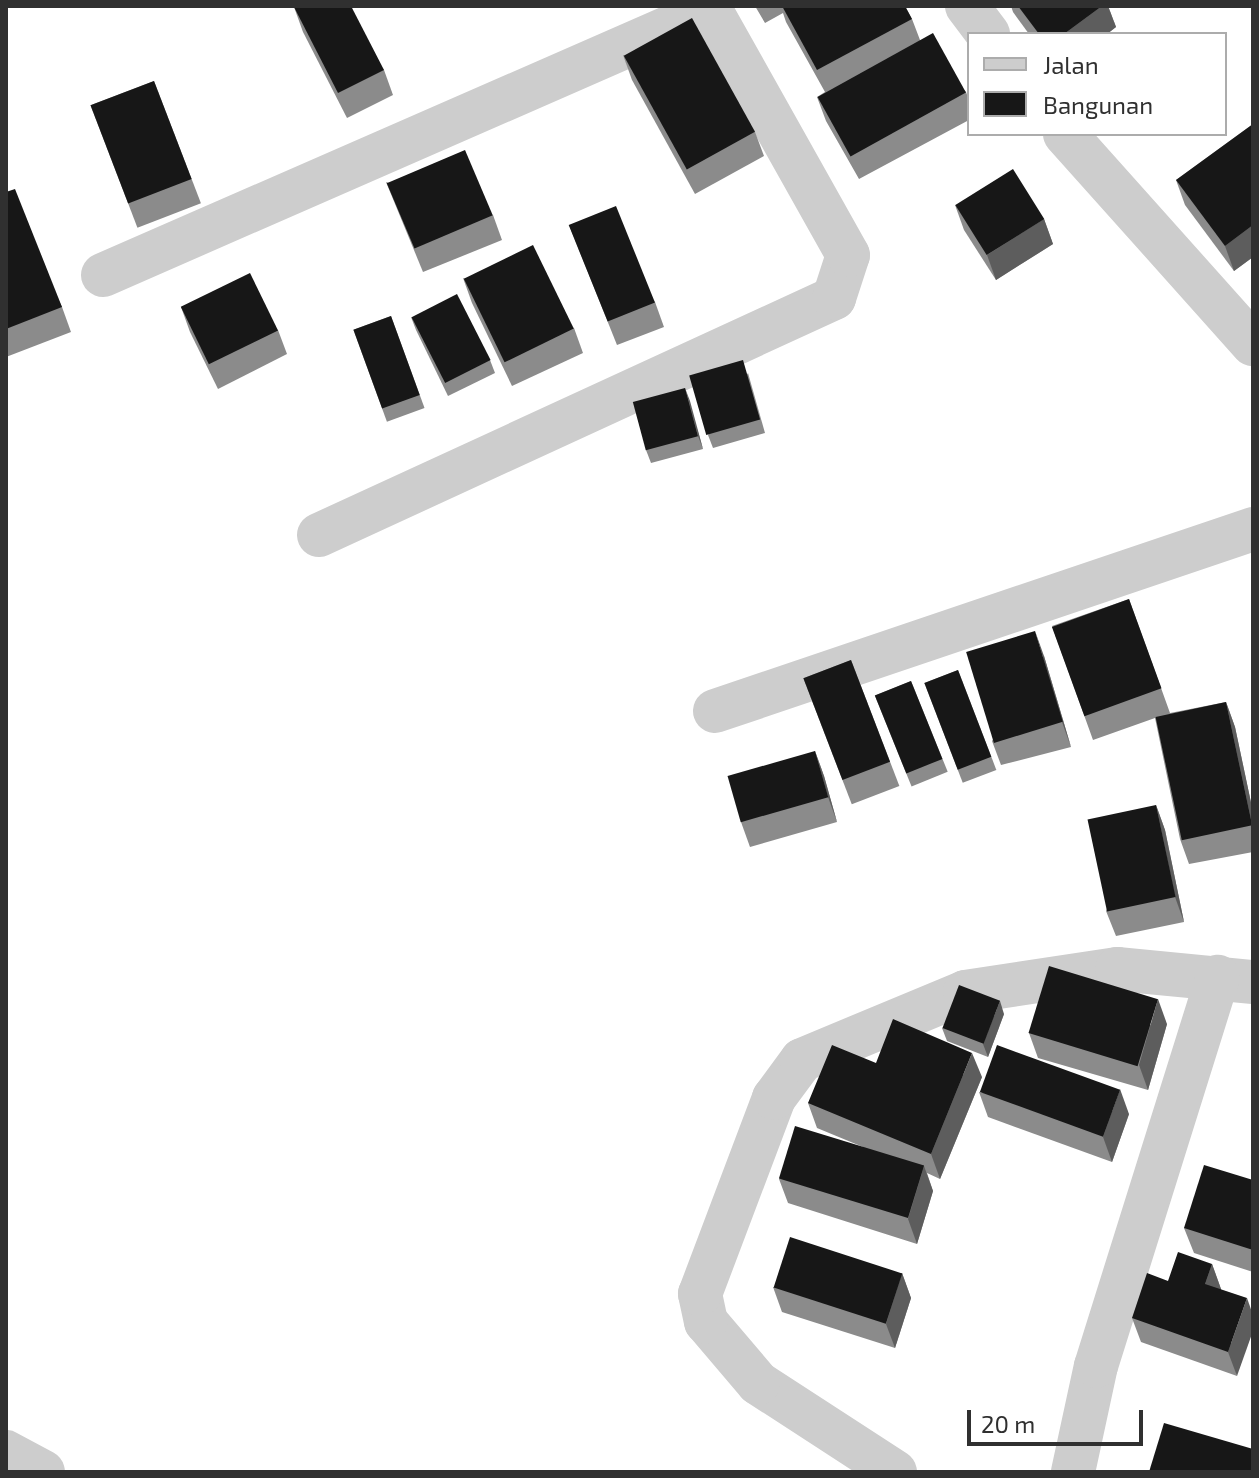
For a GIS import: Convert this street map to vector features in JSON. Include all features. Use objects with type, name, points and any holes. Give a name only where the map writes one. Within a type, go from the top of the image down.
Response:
[{"type":"street","points":[[967,6],[986,32]]},
{"type":"street","points":[[103,275],[708,8],[848,255],[834,298],[319,535]]},
{"type":"street","points":[[1067,136],[1253,344]]},
{"type":"street","points":[[715,711],[1253,529]]},
{"type":"street","points":[[895,1472],[758,1383],[706,1322],[700,1294],[774,1098],[802,1060],[965,992],[1117,969],[1236,979],[1096,1366],[1073,1472]]},
{"type":"street","points":[[6,1452],[43,1472]]},
{"type":"building","points":[[296,6],[351,6],[384,70],[338,93]]},
{"type":"building","points":[[782,6],[905,6],[912,19],[817,70]]},
{"type":"building","points":[[1018,6],[1102,6],[1067,32],[1038,32]]},
{"type":"building","points":[[692,18],[755,132],[687,170],[624,56]]},
{"type":"building","points":[[933,33],[966,92],[851,156],[818,97]]},
{"type":"building","points":[[154,81],[192,179],[128,203],[91,105]]},
{"type":"building","points":[[1253,124],[1253,225],[1225,246],[1176,180]]},
{"type":"building","points":[[465,150],[493,215],[414,249],[387,183]]},
{"type":"building","points":[[1013,169],[1044,219],[987,255],[955,205]]},
{"type":"building","points":[[15,189],[62,307],[6,329],[6,192]]},
{"type":"building","points":[[616,206],[655,302],[608,322],[569,225]]},
{"type":"building","points":[[533,245],[574,329],[505,362],[464,279]]},
{"type":"building","points":[[250,273],[278,331],[209,364],[181,307]]},
{"type":"building","points":[[457,294],[491,360],[445,383],[412,317]]},
{"type":"building","points":[[391,316],[420,395],[382,409],[353,330]]},
{"type":"building","points":[[743,360],[760,420],[706,435],[689,375]]},
{"type":"building","points":[[685,388],[698,436],[646,450],[633,402]]},
{"type":"building","points":[[1129,599],[1161,688],[1084,716],[1052,627]]},
{"type":"building","points":[[1035,631],[1063,722],[994,743],[966,652]]},
{"type":"building","points":[[851,660],[890,762],[842,780],[803,678]]},
{"type":"building","points":[[958,670],[991,757],[958,770],[924,683]]},
{"type":"building","points":[[911,681],[942,759],[906,773],[875,696]]},
{"type":"building","points":[[1226,702],[1252,825],[1182,840],[1156,717]]},
{"type":"building","points":[[815,751],[828,797],[741,822],[728,776]]},
{"type":"building","points":[[1156,805],[1176,897],[1107,911],[1088,820]]},
{"type":"building","points":[[1049,966],[1158,999],[1138,1066],[1029,1033]]},
{"type":"building","points":[[959,985],[1000,1001],[984,1044],[943,1028]]},
{"type":"building","points":[[893,1019],[972,1053],[931,1154],[808,1103],[832,1045],[876,1063]]},
{"type":"building","points":[[997,1045],[1120,1090],[1103,1137],[980,1092]]},
{"type":"building","points":[[795,1126],[924,1165],[908,1218],[779,1179]]},
{"type":"building","points":[[1204,1165],[1253,1180],[1253,1250],[1184,1228]]},
{"type":"building","points":[[790,1237],[902,1273],[886,1324],[774,1287]]},
{"type":"building","points":[[1178,1252],[1212,1264],[1205,1284],[1247,1298],[1228,1352],[1132,1318],[1147,1273],[1168,1281]]},
{"type":"building","points":[[1164,1423],[1253,1449],[1253,1472],[1149,1472]]}]
